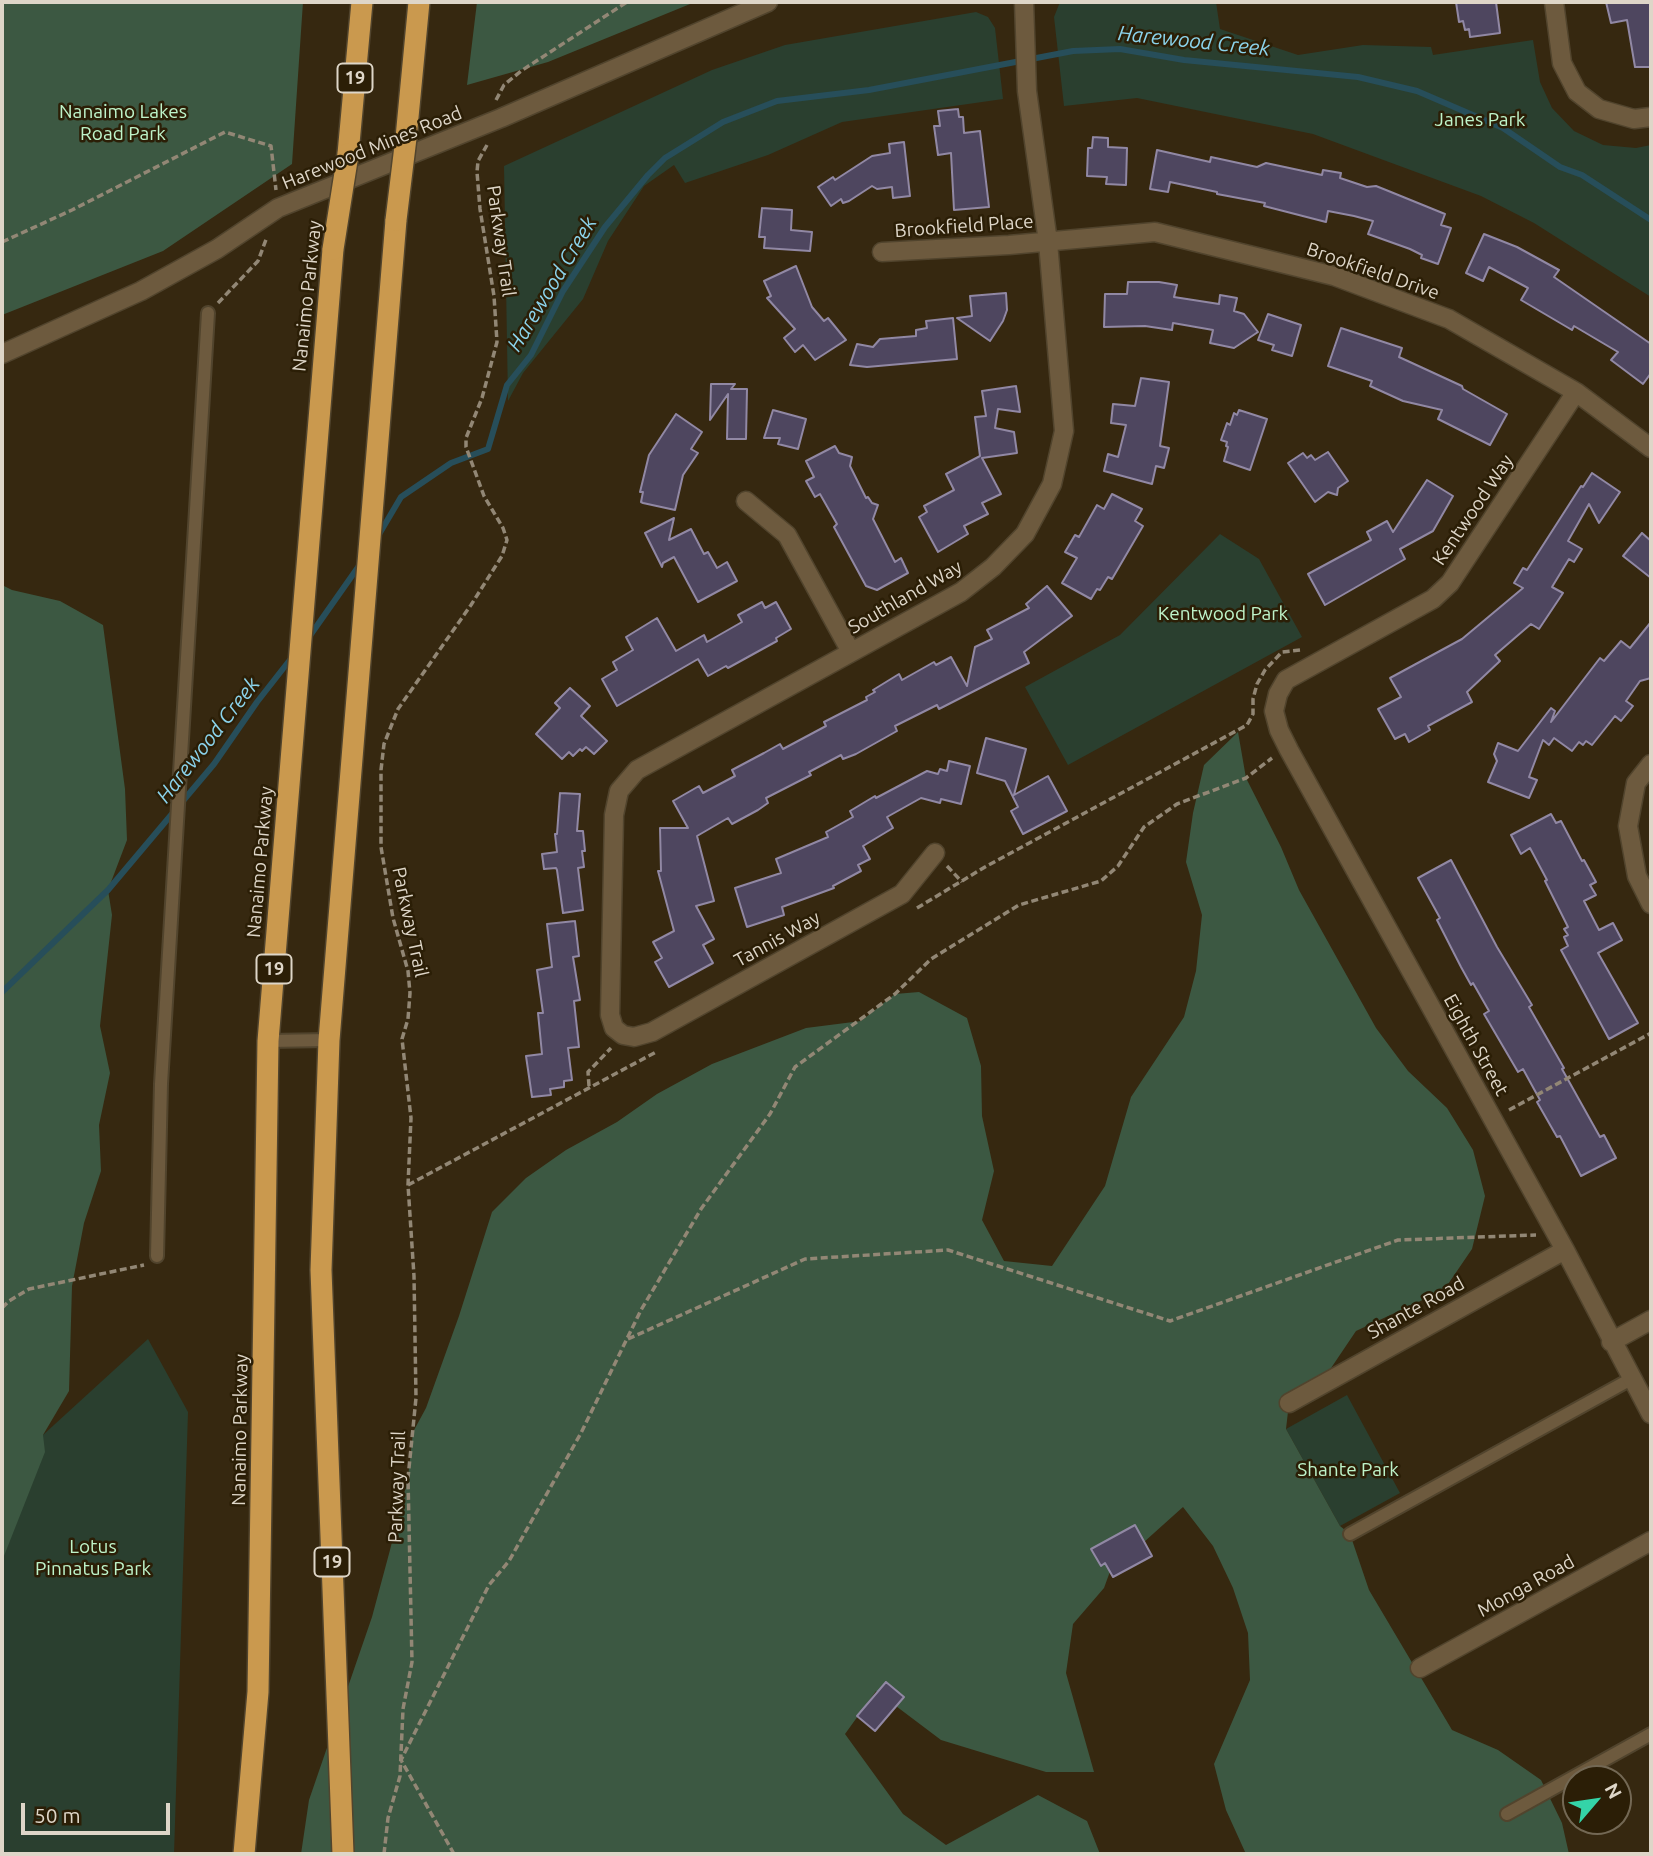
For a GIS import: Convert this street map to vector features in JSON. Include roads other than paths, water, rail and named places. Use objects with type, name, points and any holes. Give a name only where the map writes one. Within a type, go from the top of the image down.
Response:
[{"type":"highway","name":"Nanaimo Parkway","points":[[244,1854],[258,1692],[268,1041],[333,249],[348,154],[362,2]]},
{"type":"highway","name":"19","points":[[343,1854],[321,1270],[329,1040],[396,220],[419,2]]},
{"type":"street","name":"Harewood Mines Road","points":[[2,354],[141,291],[216,249],[278,208],[501,118],[768,2]]},
{"type":"street","name":"Southland Way","points":[[623,1035],[614,1028],[610,1015],[614,816],[619,791],[637,770],[961,592],[993,567],[1025,534],[1052,484],[1064,431],[1048,242],[1027,91],[1024,2]]},
{"type":"street","points":[[1555,2],[1562,63],[1577,92],[1599,110],[1634,119],[1651,117]]},
{"type":"street","name":"Brookfield Drive","points":[[1048,242],[1155,232],[1334,276],[1449,319],[1576,392],[1651,448]]},
{"type":"street","name":"Brookfield Place","points":[[882,252],[1048,242]]},
{"type":"street","name":"Kentwood Way","points":[[1278,694],[1286,680],[1433,599],[1450,583],[1576,392]]},
{"type":"street","points":[[746,501],[787,535],[851,652]]},
{"type":"street","name":"Eighth Street","points":[[1278,694],[1274,711],[1279,730],[1289,750],[1493,1119],[1651,1414]]},
{"type":"street","points":[[1651,764],[1636,783],[1628,826],[1637,876],[1651,904]]},
{"type":"street","name":"Tannis Way","points":[[623,1035],[634,1037],[652,1032],[902,894],[935,853]]},
{"type":"street","name":"Shante Road","points":[[1289,1403],[1560,1242]]},
{"type":"street","points":[[1611,1342],[1651,1320]]},
{"type":"street","name":"Monga Road","points":[[1420,1668],[1651,1541]]},
{"type":"lane","points":[[157,1256],[162,1071],[208,313]]},
{"type":"lane","points":[[268,1041],[329,1040]]},
{"type":"lane","points":[[1350,1534],[1632,1378]]},
{"type":"lane","points":[[1507,1814],[1651,1734]]},
{"type":"waterway","name":"Harewood Creek","points":[[378,536],[401,497],[451,463],[488,449],[507,385],[531,355],[563,291],[605,227],[648,175],[665,158],[723,122],[777,101],[869,90],[1073,51],[1120,49],[1184,60],[1358,77],[1417,91],[1503,128],[1560,167],[1582,175],[1651,220]]},
{"type":"waterway","name":"Harewood Creek","points":[[309,637],[361,563]]},
{"type":"waterway","name":"Harewood Creek","points":[[2,992],[108,890],[214,764],[293,656]]},
{"type":"park label","name":"Janes Park","points":[[1480,120]]},
{"type":"park label","name":"Nanaimo Lakes Road Park","points":[[123,123]]},
{"type":"park label","name":"Kentwood Park","points":[[1223,614]]},
{"type":"park label","name":"Shante Park","points":[[1348,1470]]},
{"type":"park label","name":"Lotus Pinnatus Park","points":[[93,1558]]}]
